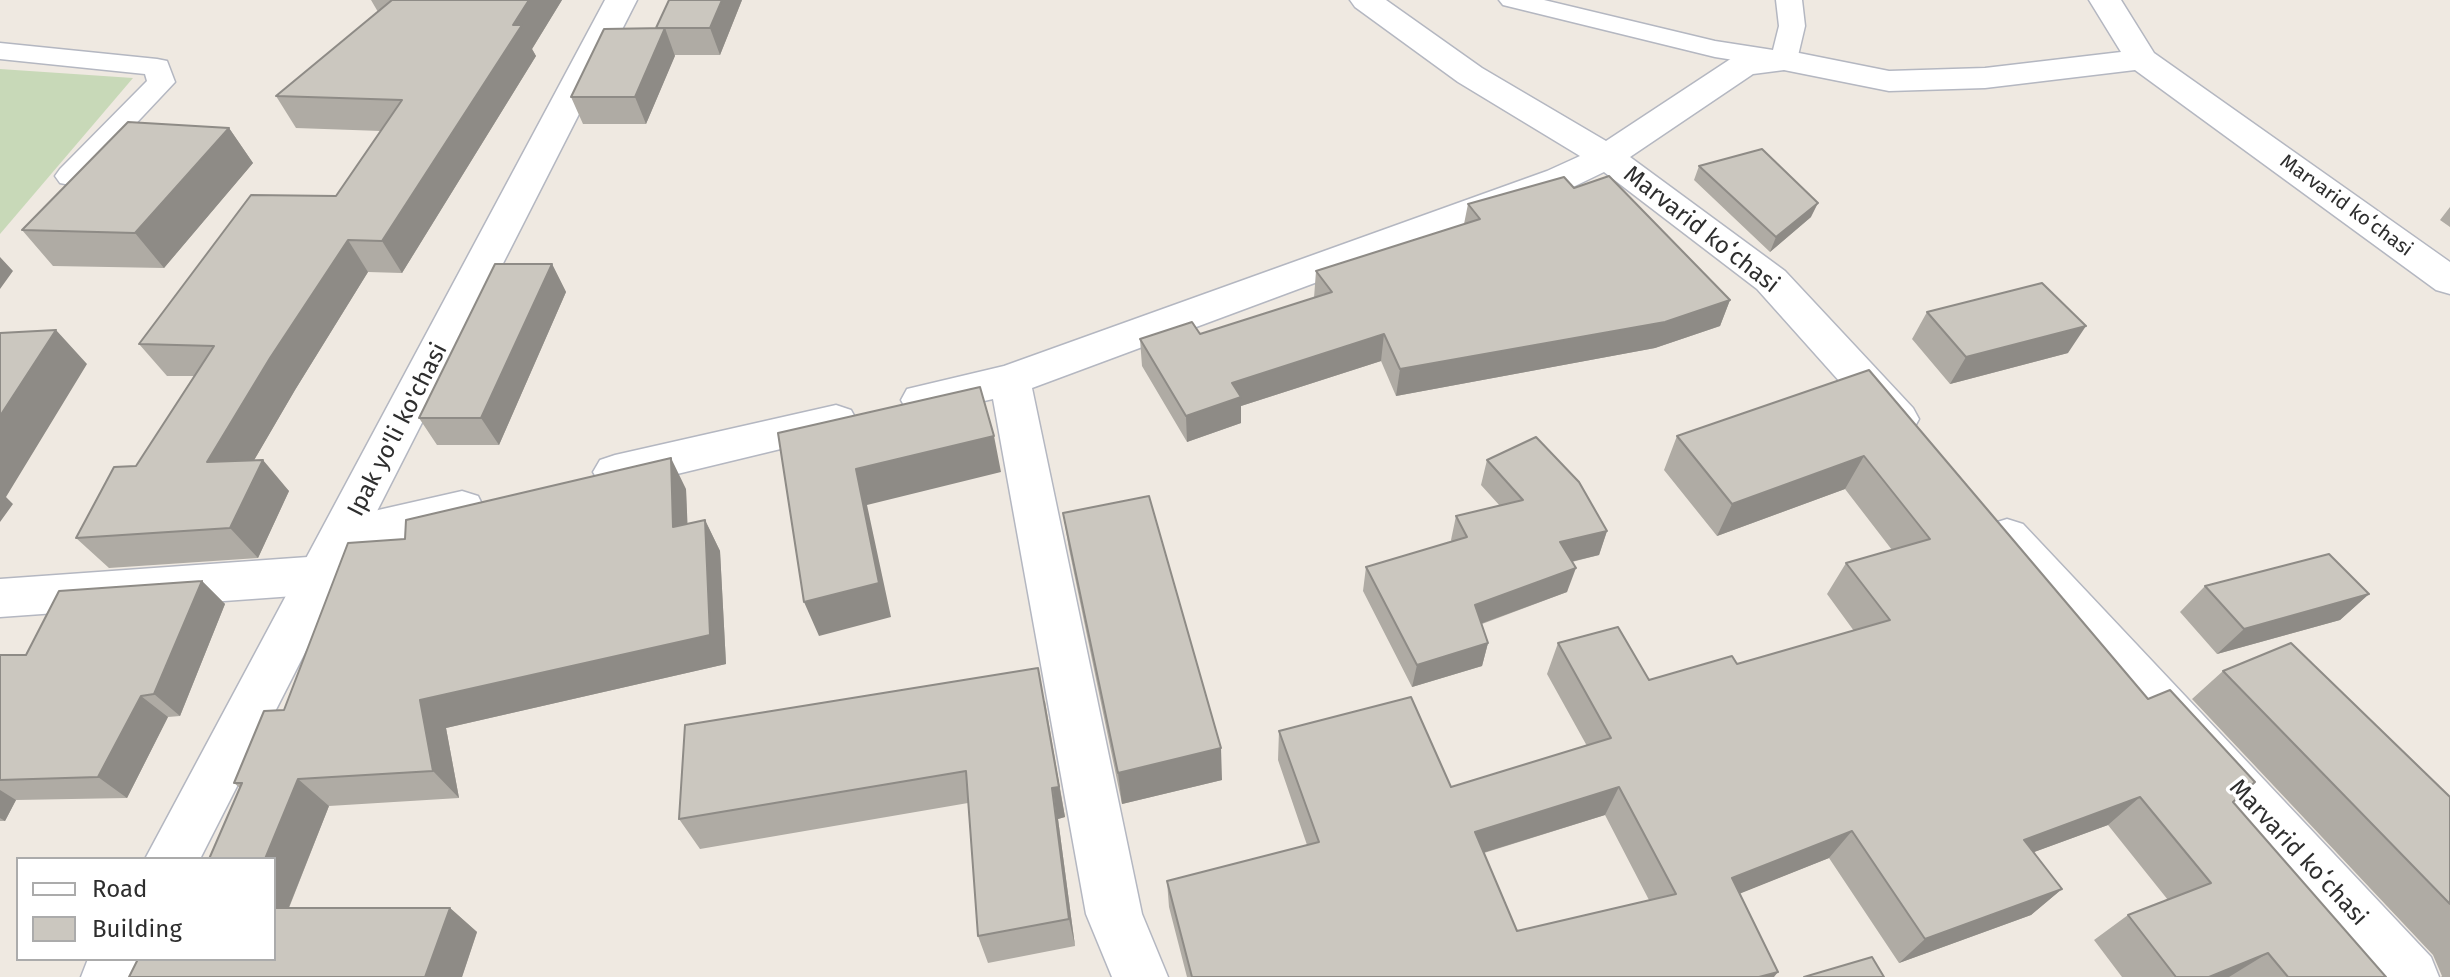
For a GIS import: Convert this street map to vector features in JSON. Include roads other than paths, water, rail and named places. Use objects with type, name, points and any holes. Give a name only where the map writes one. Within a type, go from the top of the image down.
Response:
[{"type":"street","name":"Ipak yo'li ko'chasi","points":[[173,857],[621,0]]},
{"type":"street","name":"Marvarid koʻchasi","points":[[1366,0],[1470,75],[1607,157],[1771,280],[1931,455]]},
{"type":"street","name":"Marvarid koʻchasi","points":[[2105,0],[2142,59],[2450,281]]},
{"type":"street","points":[[575,481],[1010,380],[1545,185],[1607,157],[1744,65],[1784,60],[1889,81],[1985,78],[2142,59]]},
{"type":"street","points":[[1010,380],[1114,914],[1140,977]]},
{"type":"street","points":[[0,598],[332,555],[498,500]]},
{"type":"street","name":"Marvarid koʻchasi","points":[[1974,501],[2411,977]]},
{"type":"lane","points":[[1512,0],[1715,49],[1784,60],[1792,26],[1789,0]]},
{"type":"lane","points":[[0,51],[157,67],[161,82],[70,176]]}]
